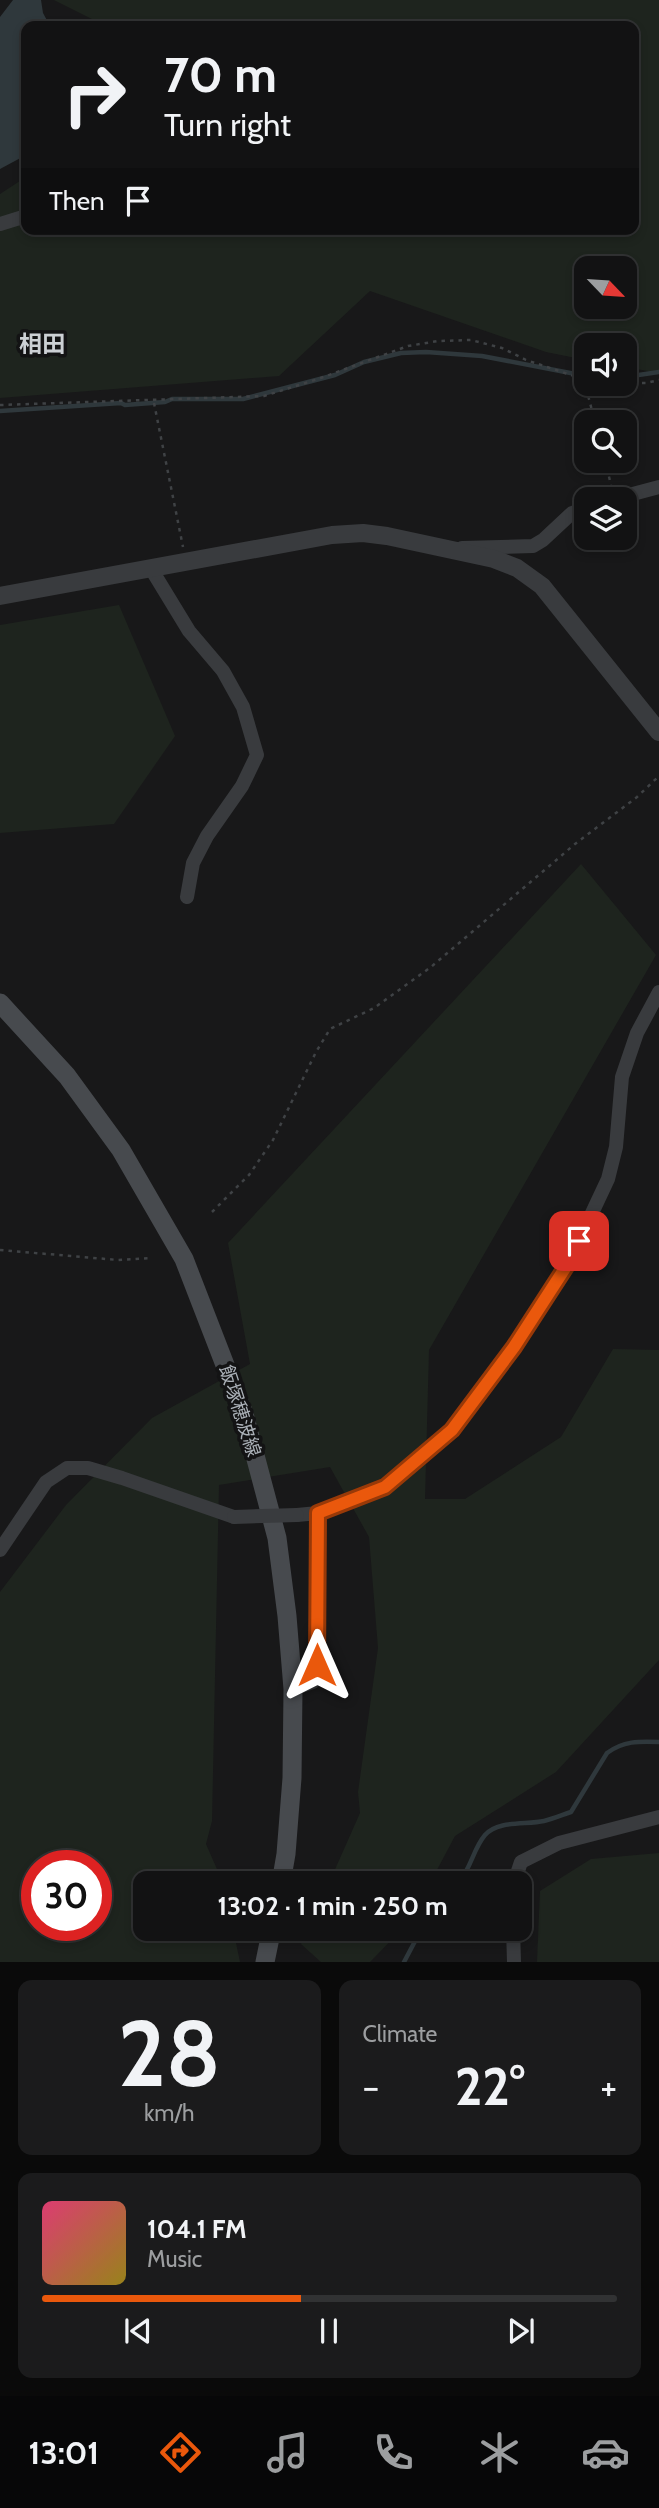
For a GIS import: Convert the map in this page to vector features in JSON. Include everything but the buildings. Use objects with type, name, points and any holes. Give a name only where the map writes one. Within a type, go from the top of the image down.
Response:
[{"type":"main road","name":"飯塚穂波線","points":[[0,1003],[67,1076],[121,1150],[184,1259],[244,1414],[276,1538],[287,1616],[293,1689],[292,1778],[283,1871]]},
{"type":"main road","points":[[265,1962],[269,1941]]},
{"type":"street","points":[[0,224],[21,218]]},
{"type":"street","points":[[637,493],[659,487]]},
{"type":"street","points":[[447,548],[533,546],[574,512]]},
{"type":"street","points":[[0,596],[332,535],[363,533],[447,548],[494,559],[517,568],[542,586],[659,732]]},
{"type":"street","points":[[150,567],[189,631],[223,671],[243,707],[257,755],[242,786],[207,836],[193,863],[187,897]]},
{"type":"street","points":[[0,1550],[46,1482],[66,1468],[88,1468],[234,1517],[318,1513],[385,1487],[452,1430],[514,1347],[569,1262],[608,1179],[616,1147],[622,1077],[637,1033],[659,992]]},
{"type":"street","points":[[293,1689],[313,1682],[317,1665],[318,1513]]},
{"type":"street","points":[[518,1871],[521,1862],[559,1843],[659,1817]]},
{"type":"street","points":[[513,1941],[514,1962]]},
{"type":"path","points":[[0,405],[264,396],[408,346],[439,341],[471,340],[502,348],[526,360],[574,376]]},
{"type":"path","points":[[637,382],[659,380]]},
{"type":"path","points":[[154,401],[185,561]]},
{"type":"path","points":[[212,1212],[249,1175],[274,1140],[316,1052],[330,1029],[374,1008],[430,967],[659,776]]},
{"type":"path","points":[[0,1250],[118,1260],[151,1258]]},
{"type":"shaded area","points":[[13,0],[41,0],[47,21],[21,21],[21,158],[0,169],[0,17]]},
{"type":"shaded area","points":[[54,0],[659,0],[659,373],[637,369],[637,333],[574,333],[574,358],[546,352],[370,291],[279,376],[0,398],[0,194],[21,180],[21,235],[639,235],[639,21],[96,21]]},
{"type":"shaded area","points":[[119,605],[175,736],[114,824],[0,833],[0,625]]},
{"type":"shaded area","points":[[581,864],[656,955],[429,1350],[425,1499],[465,1499],[561,1437],[613,1349],[659,1350],[659,1660],[556,1772],[455,1836],[436,1871],[334,1871],[360,1813],[358,1792],[378,1648],[369,1537],[330,1467],[219,1485],[212,1821],[206,1844],[218,1871],[133,1871],[133,1941],[236,1941],[240,1962],[0,1962],[0,1592],[66,1505],[152,1418],[250,1364],[228,1243]]},
{"type":"shaded area","points":[[659,1853],[659,1962],[537,1962],[540,1891],[591,1859]]},
{"type":"shaded area","points":[[302,1941],[390,1941],[370,1962],[321,1962],[301,1944]]},
{"type":"waterway","points":[[0,411],[121,403],[125,405],[172,399],[243,399],[335,375],[364,362],[401,353],[482,356],[574,374]]},
{"type":"waterway","points":[[637,375],[659,372]]},
{"type":"waterway","points":[[466,1871],[481,1841],[491,1830],[505,1825],[544,1821],[571,1812],[607,1753],[632,1743],[659,1742]]},
{"type":"waterway","points":[[404,1962],[415,1941]]},
{"type":"district","name":"相田","points":[[42,344]]},
{"type":"route","points":[[317,1665],[318,1513],[385,1487],[452,1430],[514,1347],[569,1262],[579,1241]]}]
